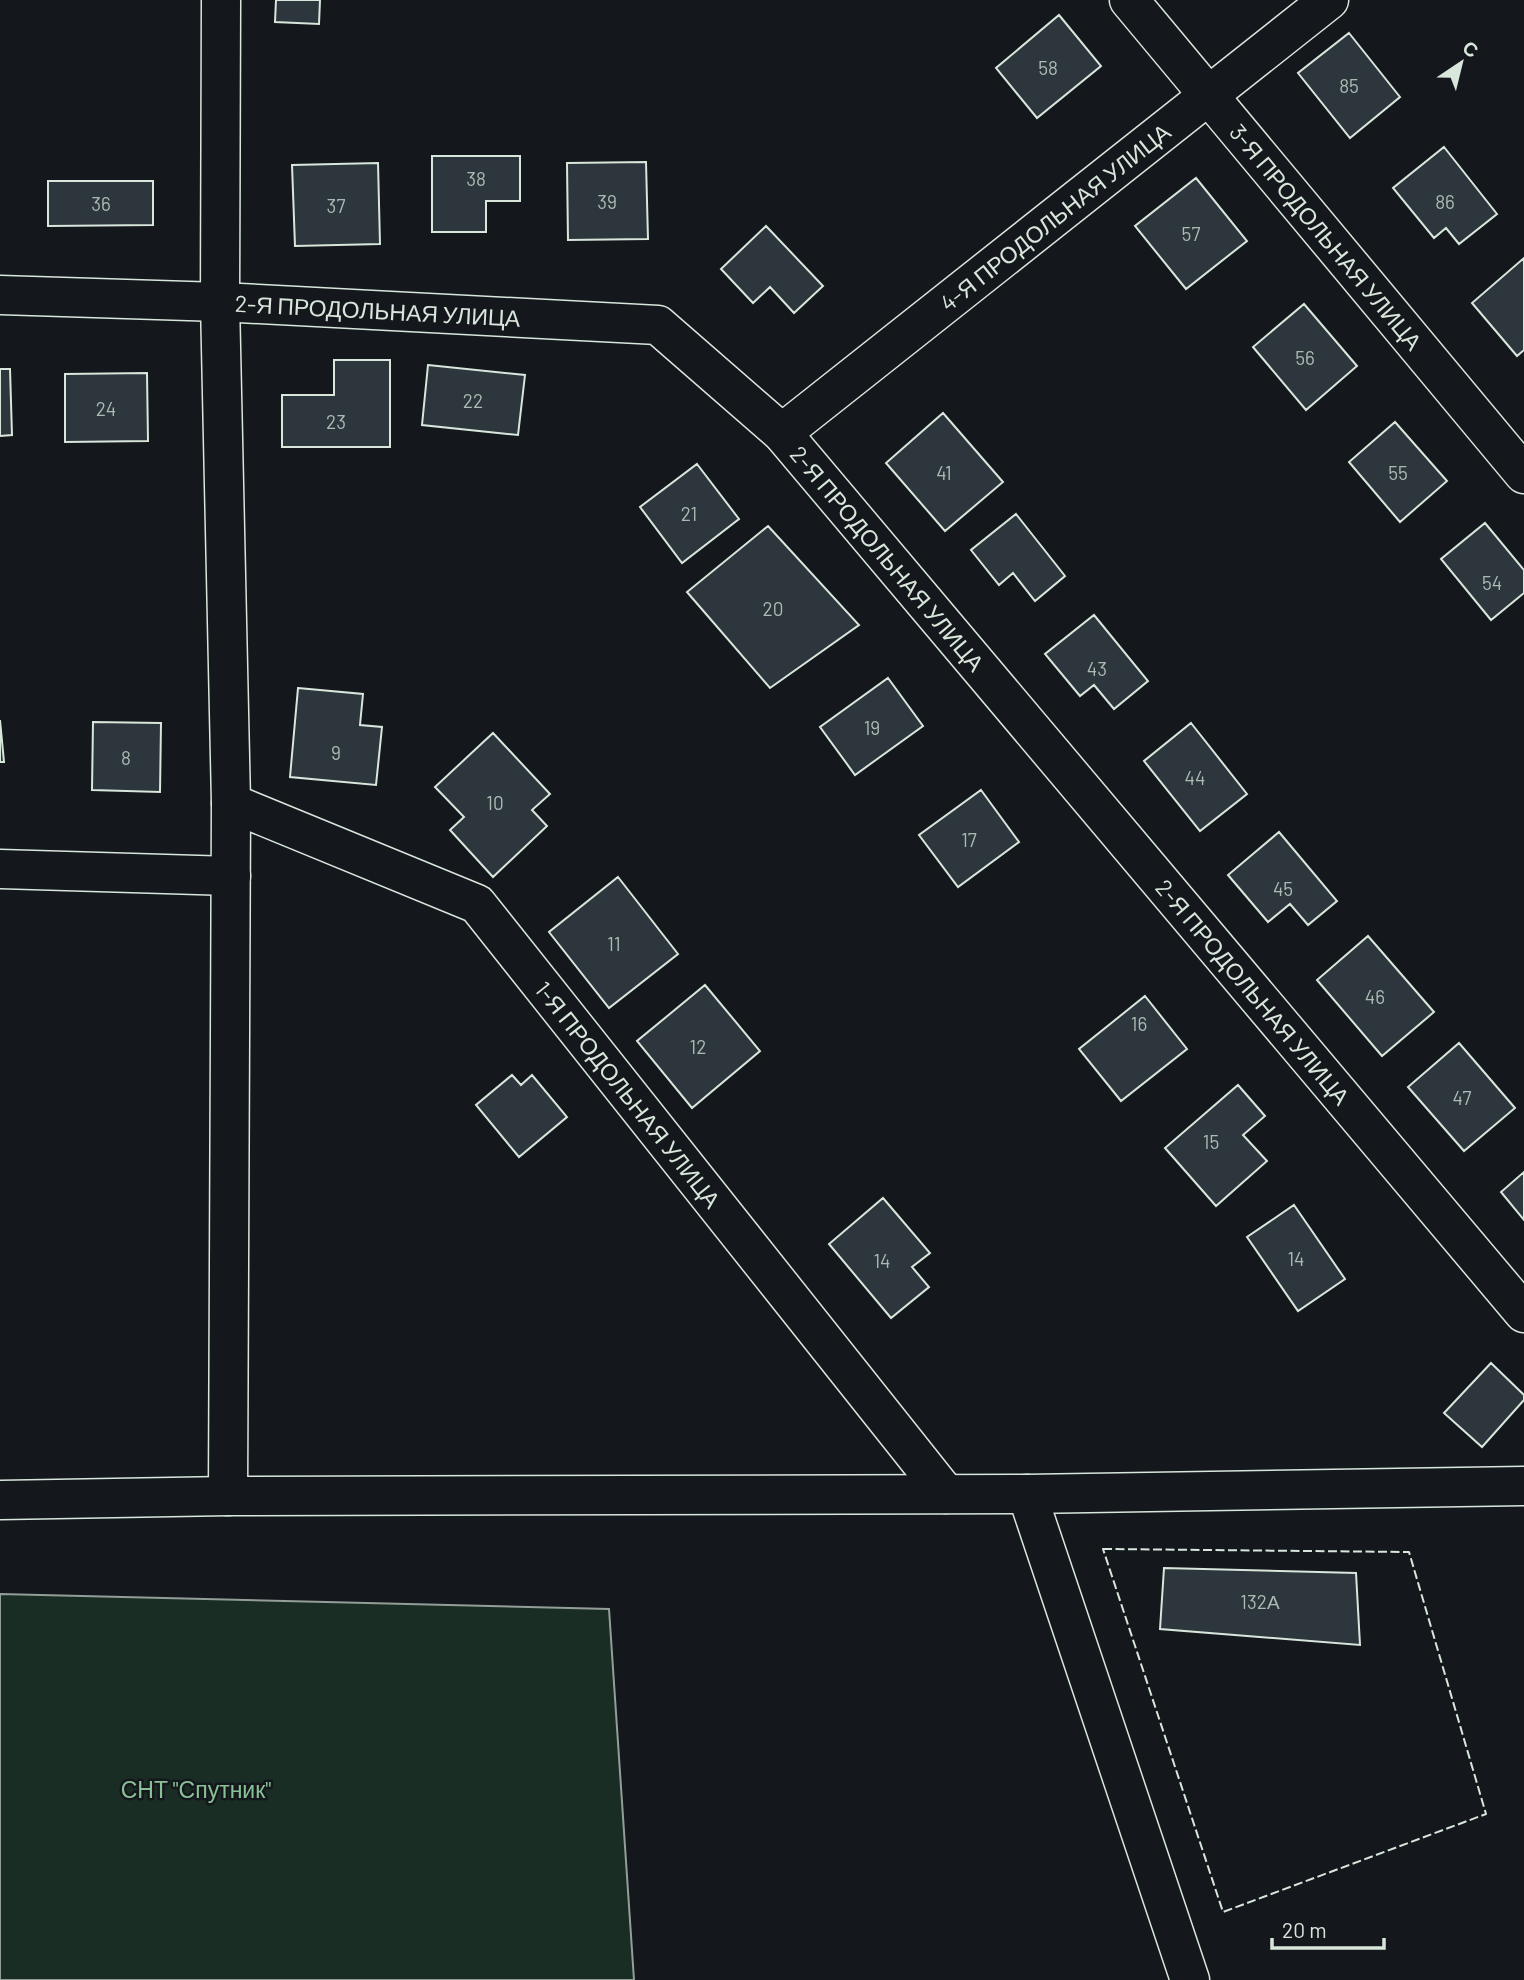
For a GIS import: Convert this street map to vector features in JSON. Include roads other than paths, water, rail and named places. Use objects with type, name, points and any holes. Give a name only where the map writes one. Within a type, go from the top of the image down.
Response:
[{"type":"street","points":[[221,0],[219,302],[231,803],[228,1496]]},
{"type":"street","name":"3-Я ПРОДОЛЬНАЯ УЛИЦА","points":[[1129,0],[1524,474]]},
{"type":"street","name":"4-Я ПРОДОЛЬНАЯ УЛИЦА","points":[[782,433],[1329,0]]},
{"type":"street","name":"2-Я ПРОДОЛЬНАЯ УЛИЦА","points":[[0,295],[219,302],[658,325],[782,433],[1524,1313]]},
{"type":"street","name":"1-Я ПРОДОЛЬНАЯ УЛИЦА","points":[[231,803],[477,904],[946,1494]]},
{"type":"street","points":[[0,869],[231,876]]},
{"type":"street","points":[[0,1500],[228,1496],[1027,1494],[1524,1486]]},
{"type":"street","points":[[1027,1494],[1190,1980]]},
{"type":"park label","name":"СНТ \"Спутник\"","points":[[196,1789]]}]
